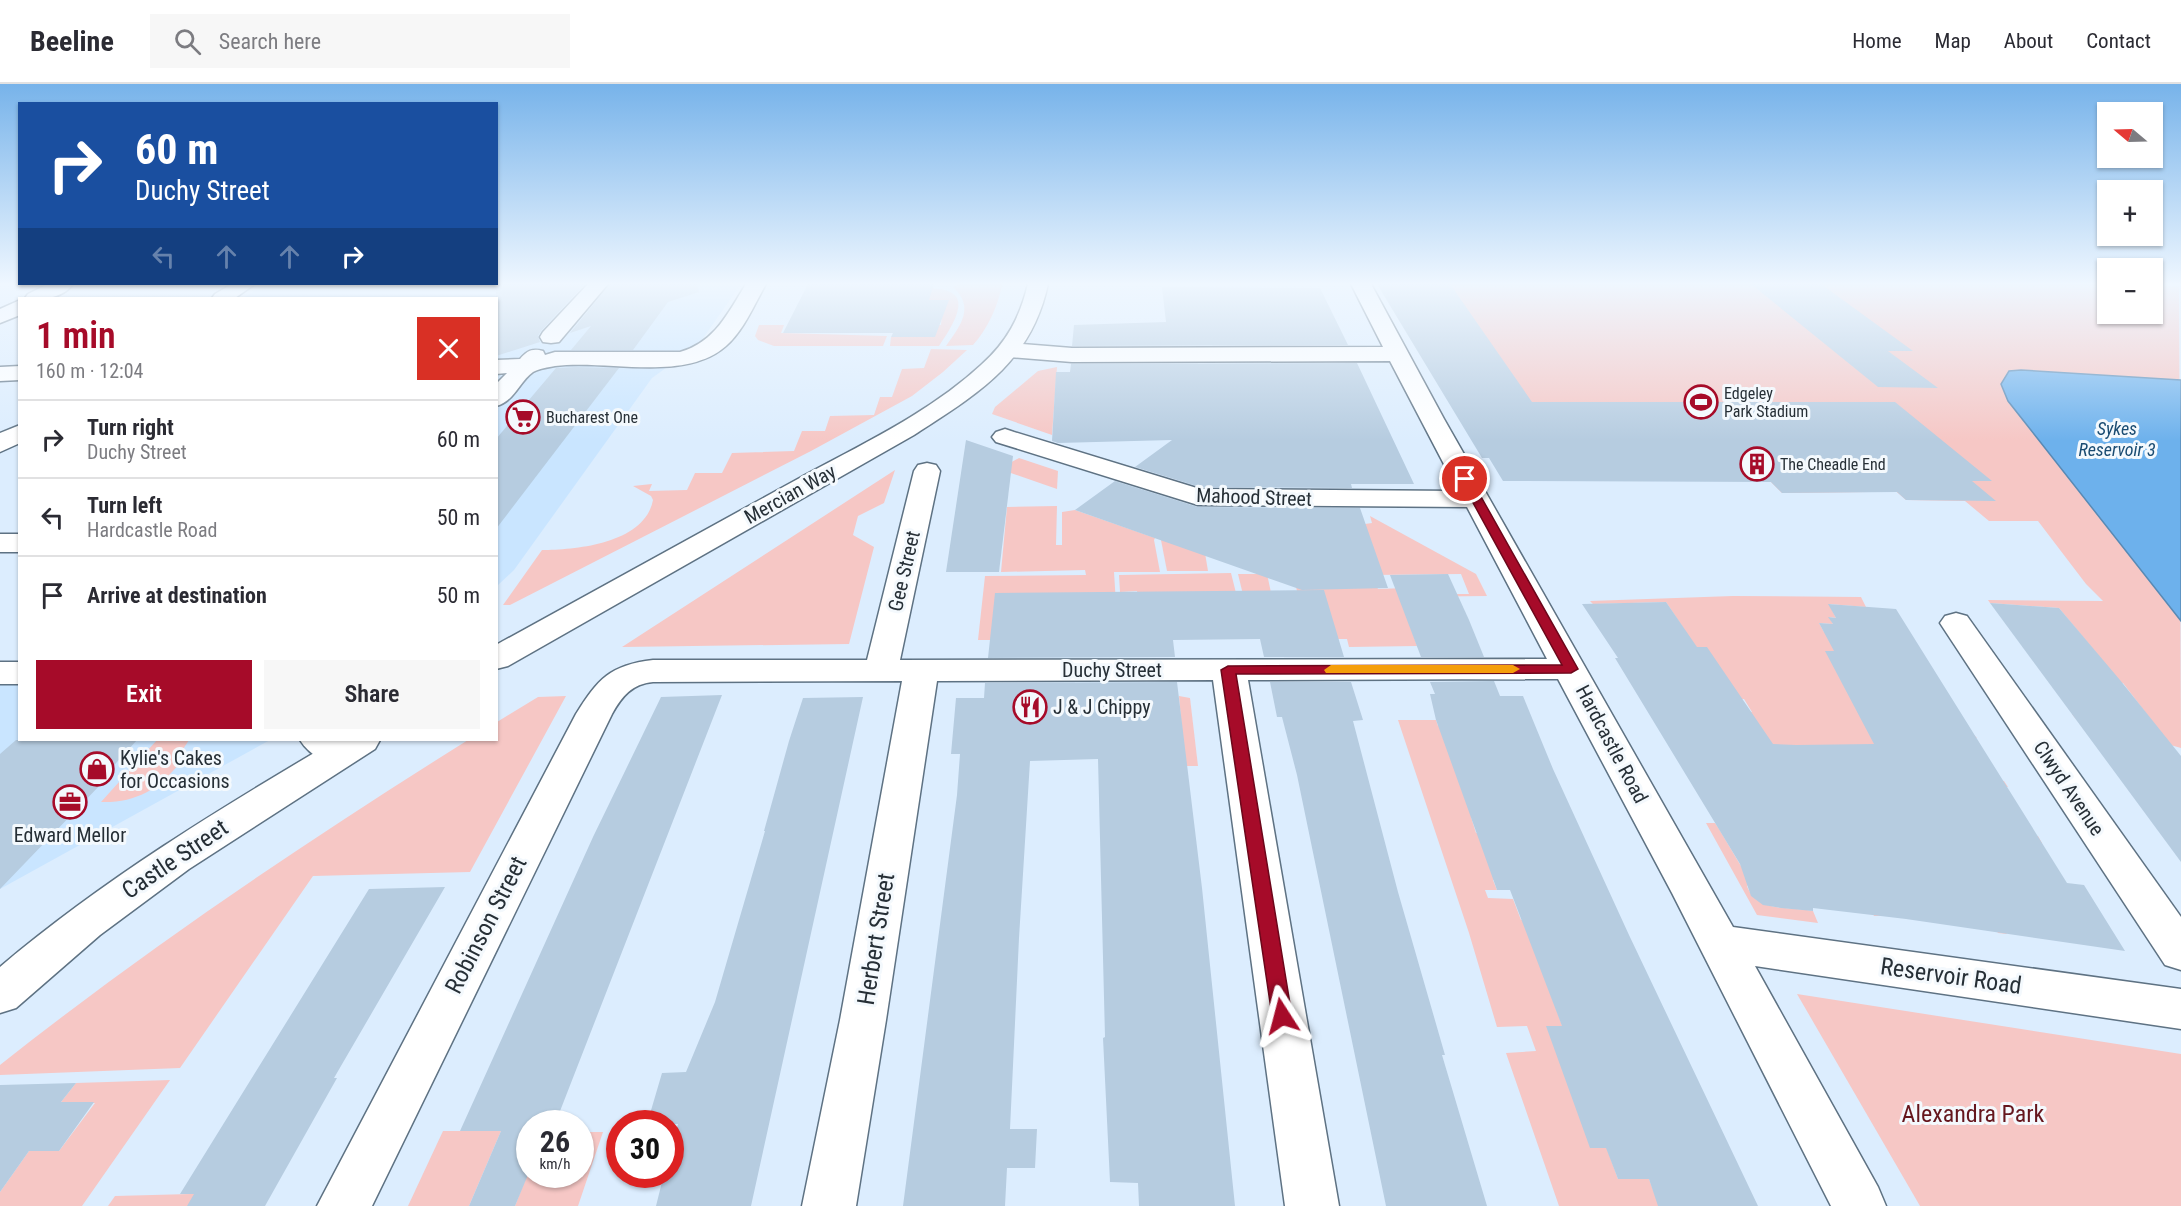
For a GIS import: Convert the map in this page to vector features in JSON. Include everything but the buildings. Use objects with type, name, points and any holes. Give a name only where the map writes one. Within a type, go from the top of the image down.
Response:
[{"type":"street","points":[[498,397],[552,336]]},
{"type":"street","points":[[498,366],[526,366],[555,359],[681,359],[704,352],[719,343],[723,336]]},
{"type":"street","name":"Mercian Way","points":[[498,658],[905,430],[972,385],[1009,350],[1017,336]]},
{"type":"street","name":"Hardcastle Road","points":[[1388,336],[1720,943],[1860,1206]]},
{"type":"street","points":[[1009,350],[1072,356],[1397,354]]},
{"type":"street","points":[[0,374],[18,373]]},
{"type":"street","points":[[0,444],[18,433]]},
{"type":"street","name":"Mahood Street","points":[[1005,437],[1198,498],[1476,499]]},
{"type":"street","points":[[0,459],[18,459]]},
{"type":"street","name":"Gee Street","points":[[901,671],[927,471]]},
{"type":"street","points":[[0,543],[18,543]]},
{"type":"street","name":"Clwyd Avenue","points":[[1956,623],[2181,952]]},
{"type":"street","name":"Duchy Street","points":[[653,671],[1571,669]]},
{"type":"street","points":[[1228,670],[1312,1206]]},
{"type":"street","name":"Robinson Street","points":[[344,1206],[594,714],[610,687],[617,681],[633,674],[653,671]]},
{"type":"street","name":"Herbert Street","points":[[829,1206],[863,1020],[901,671]]},
{"type":"street","name":"Castle Street","points":[[0,993],[80,925],[130,888],[340,744]]},
{"type":"street","name":"Reservoir Road","points":[[1720,943],[2181,1009]]},
{"type":"shaded area","points":[[498,336],[704,336],[699,344],[652,378],[514,570],[498,585]]},
{"type":"shaded area","points":[[18,670],[18,741],[268,741],[0,889],[0,685]]},
{"type":"green space","points":[[755,336],[887,336],[883,346],[774,346],[758,340]]},
{"type":"green space","points":[[945,336],[939,346],[890,346],[891,337]]},
{"type":"green space","points":[[953,336],[980,336],[973,345],[946,346]]},
{"type":"green space","points":[[1412,336],[2179,336],[2181,748],[2075,718],[2072,714],[2152,721],[2123,683],[2044,675],[2117,678],[2059,608],[1990,603],[1988,600],[2103,601],[2086,584],[2038,521],[1989,521],[1965,501],[1906,500],[1884,481],[1856,482],[1868,492],[1782,493],[1771,482],[1439,382]]},
{"type":"green space","points":[[931,349],[967,350],[912,396],[811,451],[510,605],[503,605],[542,550],[590,546],[624,535],[637,526],[647,514],[653,500],[651,496],[633,486],[652,484],[649,491],[687,490],[695,473],[722,473],[732,453],[794,451],[802,431],[825,431],[830,416],[874,415],[880,397],[892,397],[902,369],[924,368]]},
{"type":"green space","points":[[1057,367],[1052,435],[992,414],[995,407],[1038,371]]},
{"type":"green space","points":[[1019,458],[1058,471],[1057,489],[1008,472],[1008,464]]},
{"type":"green space","points":[[895,470],[884,503],[858,516],[853,535],[874,547],[849,644],[622,647]]},
{"type":"green space","points":[[1057,506],[1056,545],[1062,545],[1062,512],[1075,510],[1155,538],[1160,572],[1114,572],[1116,604],[990,640],[978,640],[985,576],[1086,575],[1085,570],[1001,572],[1007,507]]},
{"type":"green space","points":[[1370,516],[1476,574],[1487,596],[1400,597],[1417,646],[1349,647],[1347,639],[1338,639],[1297,591],[1293,574],[1365,524],[1372,523]],"holes":[[[1461,574],[1469,594],[1409,594],[1406,588],[1378,589],[1372,575]]]},
{"type":"green space","points":[[1161,540],[1204,547],[1208,571],[1167,571]]},
{"type":"green space","points":[[1231,573],[1236,593],[1138,604],[1137,591],[1120,592],[1119,575]]},
{"type":"green space","points":[[1238,574],[1267,574],[1273,602],[1245,603]]},
{"type":"green space","points":[[1733,596],[1861,597],[1866,607],[1829,604],[1836,618],[1829,617],[1833,624],[1819,623],[1824,632],[1845,635],[1856,653],[1827,651],[1972,733],[1977,738],[1902,733],[1926,775],[2004,781],[2008,787],[1932,781],[1953,827],[2038,836],[2042,843],[1976,873],[2007,934],[1998,933],[1966,871],[1858,858],[1882,916],[1874,916],[1850,856],[1766,744],[1717,712],[1752,712],[1744,699],[1730,699],[1674,647],[1684,629],[1666,602],[1593,604],[1590,601]]},
{"type":"green space","points":[[566,696],[470,872],[313,876],[180,1068],[0,1075],[0,1065],[171,937],[288,856],[466,741],[498,741],[498,721],[538,697]]},
{"type":"green space","points":[[1179,696],[1190,698],[1198,766],[1185,766]]},
{"type":"green space","points":[[1398,720],[1436,720],[1438,726],[1450,726],[1482,817],[1471,817],[1476,833],[1488,833],[1506,879],[1493,880],[1497,890],[1485,890],[1488,898],[1513,899],[1521,920],[1546,920],[1551,995],[1618,1179],[1649,1179],[1659,1206],[1559,1206],[1506,1053],[1536,1051],[1527,1026],[1497,1027],[1469,933]]},
{"type":"green space","points":[[156,741],[188,741],[174,763],[179,764],[154,788],[125,800],[101,802]]},
{"type":"green space","points":[[1706,823],[1715,823],[1751,883],[1747,886],[1751,894],[1758,900],[1775,907],[1813,911],[1818,923],[1757,915]]},
{"type":"green space","name":"Alexandra Park","points":[[1797,994],[2181,1054],[2181,1206],[1920,1206]]},
{"type":"green space","points":[[170,1080],[82,1206],[0,1206],[0,1192],[29,1151],[59,1151],[95,1103],[61,1102],[76,1083]]},
{"type":"green space","points":[[443,1131],[501,1131],[469,1206],[408,1206]]},
{"type":"green space","points":[[594,1132],[603,1132],[594,1159]]},
{"type":"green space","points":[[522,1188],[584,1188],[578,1206],[515,1206]]},
{"type":"green space","points":[[262,1192],[187,1206],[108,1206],[115,1196]]},
{"type":"water","name":"Sykes Reservoir 3","points":[[2009,371],[2181,380],[2181,621],[2008,401],[2001,384]]},
{"type":"slow traffic","points":[[1331,670],[1513,669]]},
{"type":"place","name":"Edgeley Park Stadium","points":[[1701,402]]},
{"type":"place","name":"Bucharest One","points":[[523,417]]},
{"type":"place","name":"The Cheadle End","points":[[1757,464]]},
{"type":"place","name":"J & J Chippy","points":[[1030,707]]},
{"type":"place","name":"Kylie's Cakes for Occasions","points":[[97,769]]},
{"type":"place","name":"Edward Mellor","points":[[70,802]]},
{"type":"route","points":[[1282,1016],[1228,670],[1571,669],[1465,479]]}]
